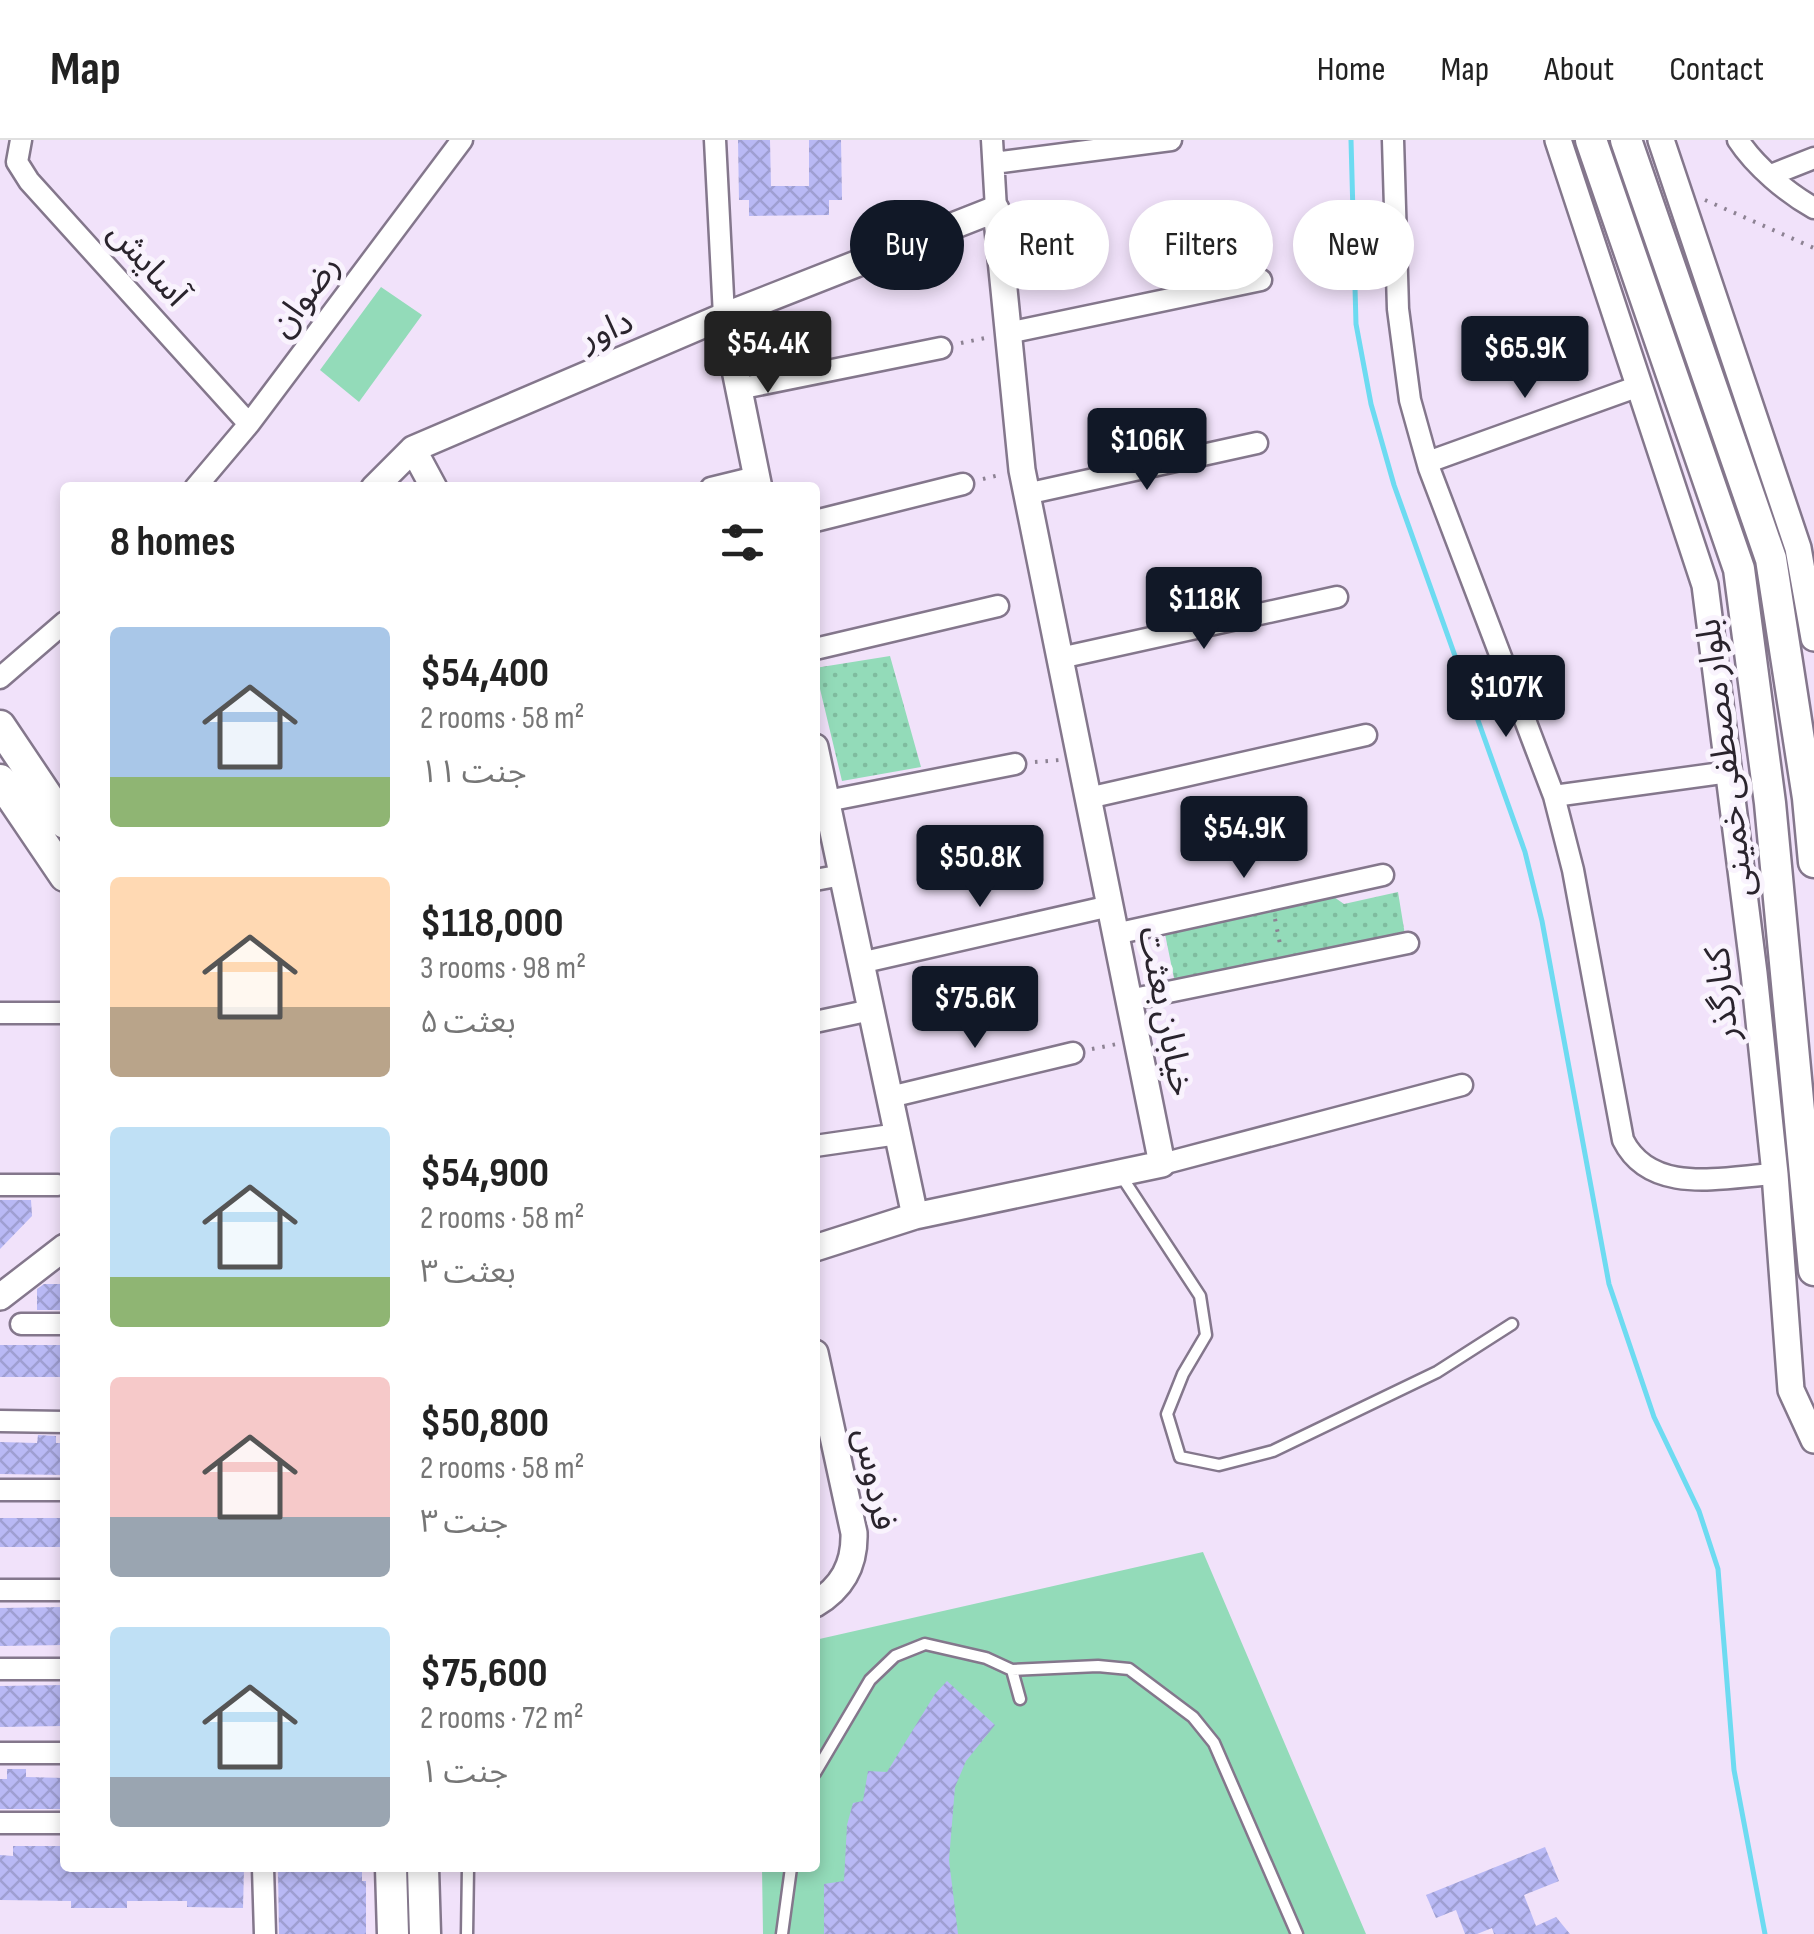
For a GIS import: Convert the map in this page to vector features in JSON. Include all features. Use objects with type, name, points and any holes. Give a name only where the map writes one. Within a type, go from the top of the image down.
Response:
[{"type":"main road","name":"بلوار مصطفی خمینی","points":[[1592,140],[1738,569],[1770,803],[1814,1270]]},
{"type":"main road","name":"بلوار مصطفی خمینی","points":[[1626,140],[1771,559],[1808,798],[1814,862]]},
{"type":"main road","points":[[0,726],[60,816]]},
{"type":"main road","points":[[0,780],[60,869]]},
{"type":"main road","points":[[391,1872],[393,1934]]},
{"type":"main road","points":[[423,1872],[425,1934]]},
{"type":"street","name":"آسایش","points":[[21,140],[8,165],[29,181],[250,424]]},
{"type":"street","name":"رضوان","points":[[200,482],[250,424],[462,140]]},
{"type":"street","points":[[715,140],[724,316],[757,482]]},
{"type":"street","points":[[992,140],[996,200]]},
{"type":"street","points":[[994,163],[1171,140]]},
{"type":"street","points":[[1393,140],[1398,309],[1410,400],[1428,462],[1554,796],[1573,870],[1623,1140],[1632,1159],[1652,1172],[1678,1180],[1775,1174]]},
{"type":"street","name":"کنارگذر","points":[[1558,140],[1705,585],[1775,1174],[1790,1390],[1814,1440]]},
{"type":"street","points":[[1660,140],[1798,548],[1814,638]]},
{"type":"street","points":[[1738,140],[1798,199],[1814,208]]},
{"type":"street","points":[[1772,175],[1814,158]]},
{"type":"street","name":"داور","points":[[413,450],[724,316],[984,213]]},
{"type":"street","name":"خیابان بعثت","points":[[1004,290],[1024,482],[1162,1164]]},
{"type":"street","points":[[1008,333],[1214,290]]},
{"type":"street","points":[[738,389],[941,348]]},
{"type":"street","points":[[1428,462],[1639,386]]},
{"type":"street","points":[[1024,482],[1257,443]]},
{"type":"street","points":[[380,482],[413,450],[431,482]]},
{"type":"street","points":[[820,520],[963,484]]},
{"type":"street","points":[[1060,658],[1337,597]]},
{"type":"street","points":[[820,648],[998,606]]},
{"type":"street","points":[[0,678],[60,626]]},
{"type":"street","points":[[1088,798],[1366,734]]},
{"type":"street","points":[[827,802],[1015,764]]},
{"type":"street","points":[[820,769],[915,1216]]},
{"type":"street","points":[[1554,796],[1730,772]]},
{"type":"street","points":[[820,879],[842,875]]},
{"type":"street","points":[[1115,934],[1383,875]]},
{"type":"street","points":[[860,963],[1110,906]]},
{"type":"street","points":[[1128,1000],[1408,943]]},
{"type":"street","points":[[820,1021],[871,1010]]},
{"type":"street","points":[[0,1013],[60,1013]]},
{"type":"street","points":[[890,1097],[1073,1054]]},
{"type":"street","points":[[820,1246],[915,1216],[1162,1164],[1462,1085]]},
{"type":"street","points":[[820,1145],[898,1134]]},
{"type":"street","points":[[0,1185],[58,1185]]},
{"type":"street","points":[[0,1297],[60,1251]]},
{"type":"street","points":[[20,1324],[60,1324]]},
{"type":"street","name":"فردوس","points":[[820,1376],[854,1533],[854,1553],[848,1572],[833,1592],[820,1601]]},
{"type":"street","points":[[0,1422],[60,1422]]},
{"type":"street","points":[[0,1490],[60,1490]]},
{"type":"street","points":[[0,1590],[60,1590]]},
{"type":"street","points":[[0,1669],[60,1669]]},
{"type":"street","points":[[0,1754],[60,1753]]},
{"type":"street","points":[[0,1823],[60,1823]]},
{"type":"street","points":[[263,1872],[265,1934]]},
{"type":"lane","points":[[1120,1174],[1200,1296],[1206,1334],[1167,1414],[1180,1457],[1219,1464],[1272,1451],[1438,1372],[1512,1324]]},
{"type":"lane","points":[[820,1765],[870,1680],[895,1656],[925,1644],[986,1658],[1012,1670],[1098,1666],[1129,1670],[1193,1717],[1214,1744],[1298,1934]]},
{"type":"lane","points":[[1012,1670],[1020,1698]]},
{"type":"lane","points":[[467,1934],[468,1872]]},
{"type":"lane","points":[[782,1934],[790,1872]]},
{"type":"path","points":[[1677,189],[1814,248]]},
{"type":"path","points":[[941,348],[1008,333]]},
{"type":"path","points":[[963,484],[1024,482]]},
{"type":"path","points":[[1015,764],[1080,758]]},
{"type":"path","points":[[1272,900],[1284,968]]},
{"type":"path","points":[[1073,1054],[1137,1040]]},
{"type":"green space","points":[[381,287],[422,315],[359,402],[320,370]]},
{"type":"green space","points":[[890,656],[921,767],[842,781],[820,689],[820,667]]},
{"type":"green space","points":[[1398,892],[1405,935],[1175,983],[1165,934],[1334,897],[1344,904]]},
{"type":"green space","points":[[1203,1552],[1366,1934],[763,1934],[762,1872],[820,1872],[820,1639]]},
{"type":"building","points":[[738,140],[770,140],[771,186],[809,186],[809,140],[841,140],[842,200],[829,200],[829,215],[749,216],[749,200],[739,200]]},
{"type":"building","points":[[0,1200],[31,1200],[32,1216],[0,1249]]},
{"type":"building","points":[[44,1284],[60,1284],[60,1310],[37,1310],[37,1289]]},
{"type":"building","points":[[0,1345],[60,1345],[60,1377],[0,1377]]},
{"type":"building","points":[[38,1435],[56,1436],[56,1443],[60,1443],[60,1475],[0,1474],[0,1442],[37,1443]]},
{"type":"building","points":[[0,1518],[60,1518],[60,1547],[0,1547]]},
{"type":"building","points":[[60,1607],[60,1645],[0,1646],[0,1608]]},
{"type":"building","points":[[947,1681],[995,1725],[966,1761],[955,1787],[949,1860],[958,1934],[824,1934],[824,1884],[844,1881],[847,1825],[853,1803],[863,1801],[868,1771],[887,1772]]},
{"type":"building","points":[[60,1685],[60,1726],[0,1727],[0,1686]]},
{"type":"building","points":[[7,1769],[26,1769],[26,1777],[60,1778],[60,1809],[0,1809],[0,1779],[7,1779]]},
{"type":"building","points":[[13,1846],[60,1846],[60,1872],[244,1872],[243,1908],[187,1907],[187,1901],[127,1901],[127,1908],[71,1908],[71,1901],[0,1900],[0,1855],[13,1856]]},
{"type":"building","points":[[1545,1847],[1559,1881],[1524,1895],[1536,1926],[1556,1917],[1570,1934],[1494,1934],[1492,1928],[1465,1934],[1456,1910],[1436,1918],[1426,1895]]},
{"type":"building","points":[[278,1872],[362,1872],[362,1881],[366,1881],[366,1934],[279,1934]]},
{"type":"waterway","points":[[1351,140],[1356,324],[1371,404],[1394,485],[1525,852],[1542,921],[1609,1284],[1654,1417],[1699,1511],[1718,1569],[1734,1770],[1765,1934]]}]
